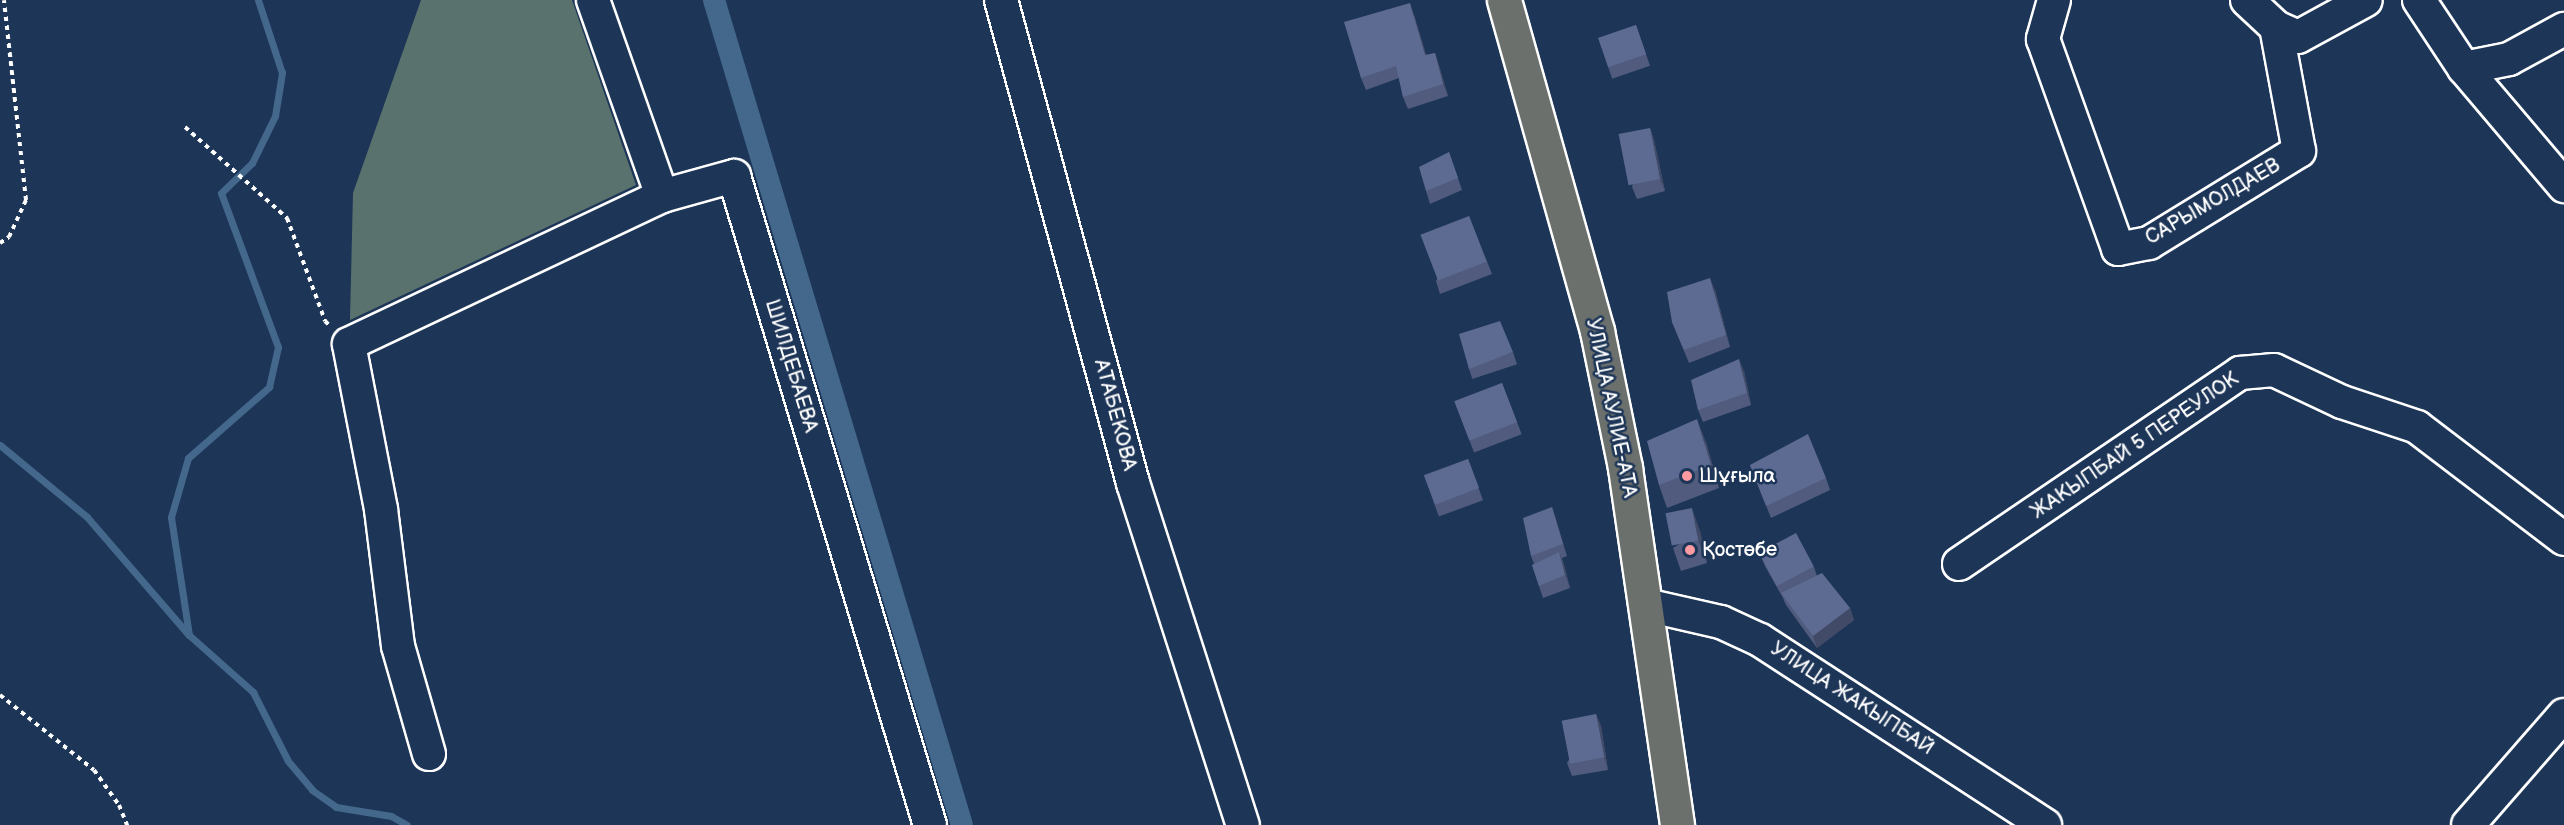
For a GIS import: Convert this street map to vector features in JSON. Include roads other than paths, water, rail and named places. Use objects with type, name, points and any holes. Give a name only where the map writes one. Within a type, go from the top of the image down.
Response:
[{"type":"main road","name":"УЛИЦА АУЛИЕ-АТА","points":[[1504,0],[1597,332],[1625,468],[1677,825]]},
{"type":"street","points":[[429,754],[398,646],[381,509],[349,344],[662,195],[593,0]]},
{"type":"street","name":"АТАБЕКОВА","points":[[1001,0],[1133,483],[1243,825]]},
{"type":"street","name":"САРЫМОЛДАЕВ","points":[[2054,0],[2043,39],[2118,249],[2149,243],[2299,151],[2276,27]]},
{"type":"street","points":[[2247,0],[2276,27],[2298,37],[2366,0]]},
{"type":"street","points":[[2419,0],[2464,68],[2564,186]]},
{"type":"street","points":[[2464,68],[2509,59],[2564,29]]},
{"type":"street","name":"ШИЛДЕБАЕВА","points":[[662,195],[734,176],[930,825]]},
{"type":"street","name":"ЖАКЫПБАЙ 5 ПЕРЕУЛОК","points":[[1959,564],[2240,373],[2274,370],[2342,402],[2417,428],[2564,539]]},
{"type":"street","name":"УЛИЦА ЖАКЫПБАЙ","points":[[1646,605],[1721,622],[1760,640],[2045,825]]},
{"type":"street","points":[[2468,825],[2564,715]]},
{"type":"waterway","points":[[189,635],[171,517],[188,458],[269,387],[278,347],[221,193],[252,163],[275,116],[282,73],[258,0]]},
{"type":"waterway","points":[[714,0],[962,825]]},
{"type":"waterway","points":[[0,445],[87,517],[189,635],[253,692],[288,761],[312,790],[336,807],[391,816],[407,825]]},
{"type":"place","name":"Шұғыла","points":[[1687,476]]},
{"type":"place","name":"Қостөбе","points":[[1690,550]]}]
